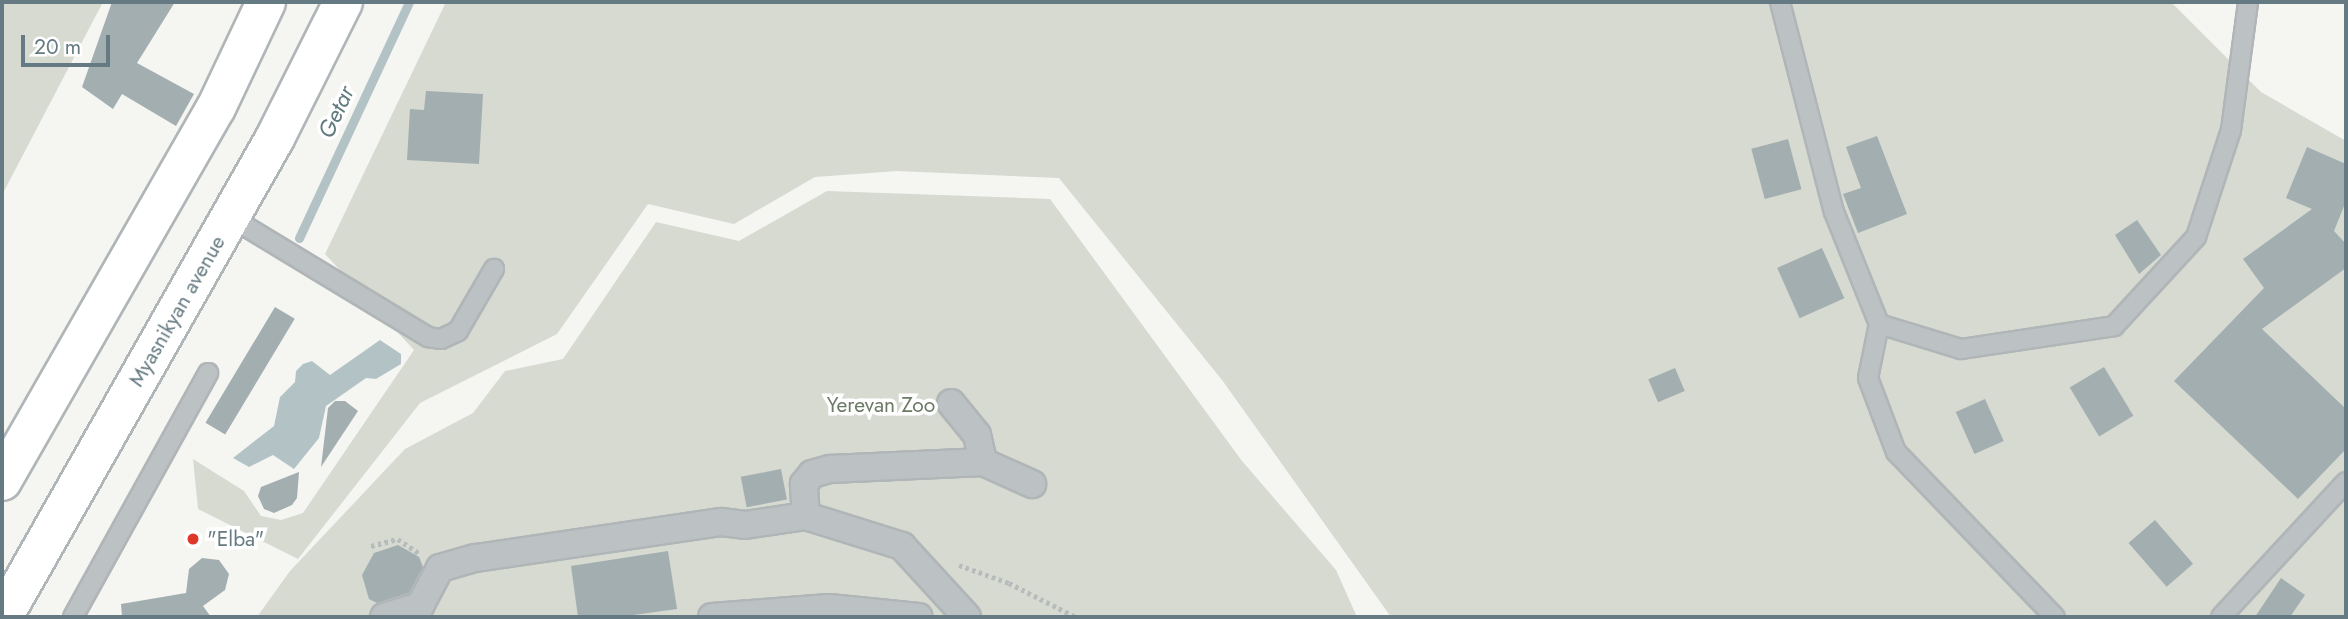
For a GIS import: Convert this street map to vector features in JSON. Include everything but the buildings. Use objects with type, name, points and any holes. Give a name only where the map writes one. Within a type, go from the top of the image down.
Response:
[{"type":"highway","points":[[2,481],[216,108],[266,2]]},
{"type":"highway","name":"Myasnikyan avenue","points":[[3,617],[275,138],[343,2]]},
{"type":"street","points":[[951,403],[977,435],[983,462]]},
{"type":"street","points":[[806,516],[804,484],[821,471],[983,462],[1032,484]]},
{"type":"street","points":[[384,617],[420,606],[440,568],[476,558],[721,522],[746,525],[806,516],[902,546],[967,617]]},
{"type":"street","points":[[712,617],[829,608],[919,617]]},
{"type":"lane","points":[[1780,2],[1835,212],[1879,324],[1868,378],[1896,452],[2055,617]]},
{"type":"lane","points":[[1879,324],[1961,349],[2114,326],[2196,237],[2231,130],[2248,2]]},
{"type":"lane","points":[[230,217],[428,337],[441,339],[458,331],[494,269]]},
{"type":"lane","points":[[72,617],[208,373]]},
{"type":"lane","points":[[2221,617],[2346,482]]},
{"type":"path","points":[[371,546],[398,538],[440,568]]},
{"type":"path","points":[[949,562],[1009,583],[1076,617]]},
{"type":"green space","points":[[2,2],[103,2],[2,195]]},
{"type":"green space","points":[[446,2],[2171,2],[2261,92],[2346,141],[2346,617],[1391,617],[1222,380],[1059,178],[897,171],[815,177],[734,224],[648,204],[557,334],[420,403],[298,559],[198,509],[193,459],[244,491],[261,516],[281,520],[303,513],[414,350],[325,254]]},
{"type":"green space","name":"Yerevan Zoo","points":[[827,191],[1050,199],[1242,461],[1336,570],[1357,617],[257,617],[290,571],[405,449],[473,413],[505,371],[563,359],[656,222],[739,241]]},
{"type":"shaded area","points":[[380,340],[401,354],[401,364],[376,379],[366,378],[326,406],[319,438],[294,469],[273,455],[249,467],[233,458],[274,426],[280,397],[295,382],[296,371],[303,364],[312,361],[330,375]]},
{"type":"waterway","name":"Getar","points":[[299,238],[409,2]]},
{"type":"place","name":"\"Elba\"","points":[[193,539]]}]
